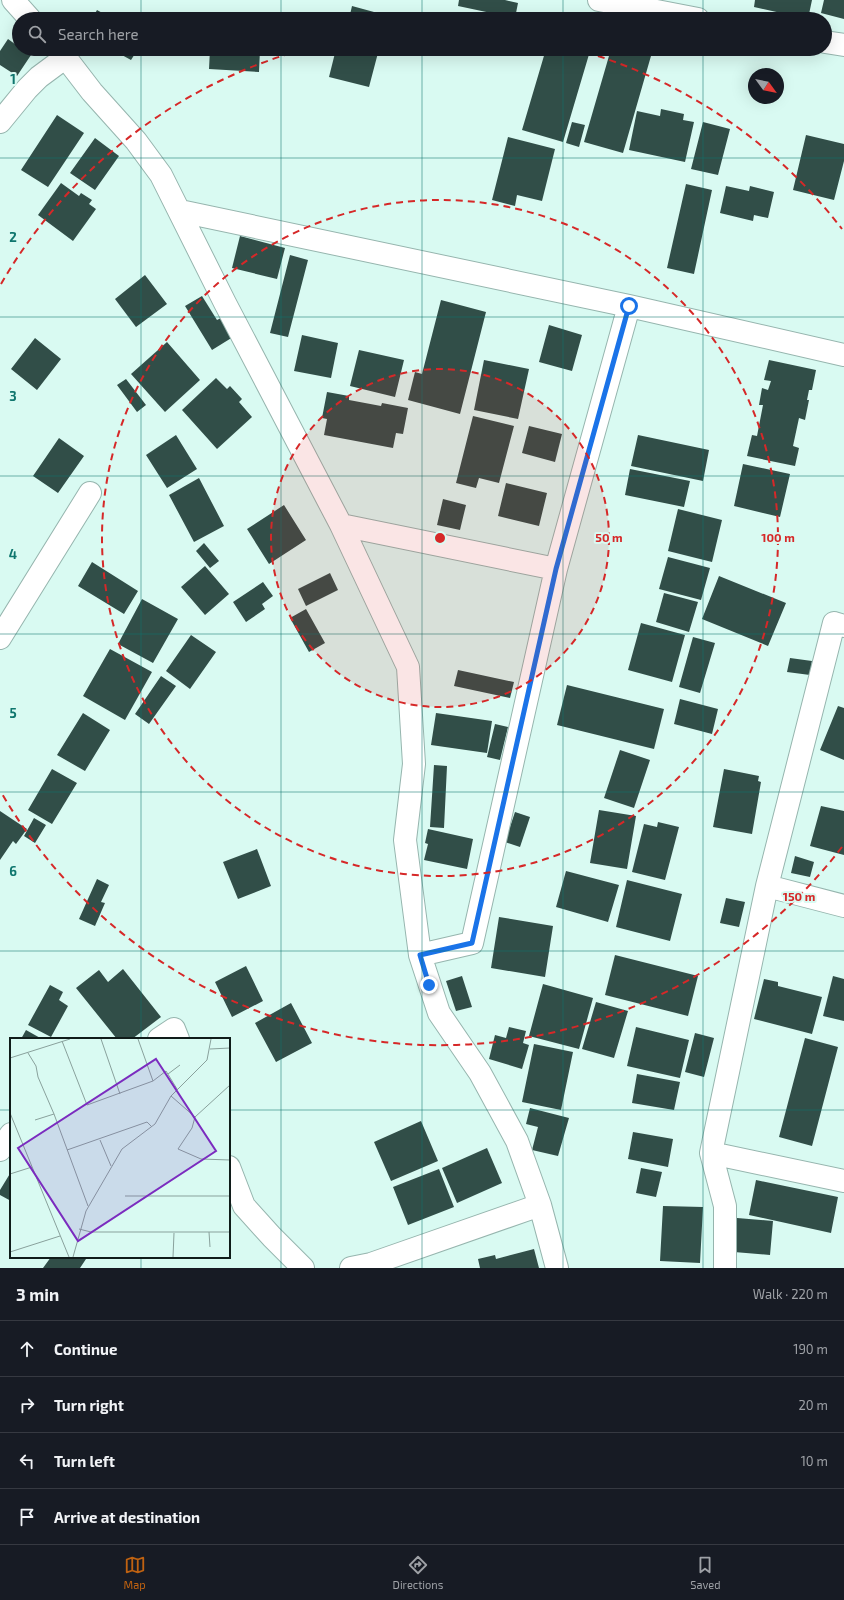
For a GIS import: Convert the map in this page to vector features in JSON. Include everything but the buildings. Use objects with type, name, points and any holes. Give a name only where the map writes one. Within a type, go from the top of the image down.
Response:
[{"type":"street","points":[[13,0],[24,12]]},
{"type":"street","points":[[599,0],[666,6],[681,12]]},
{"type":"street","points":[[832,43],[844,45]]},
{"type":"street","points":[[0,122],[18,97],[60,56]]},
{"type":"street","points":[[65,56],[92,92],[141,146],[161,175],[225,303],[341,525],[408,667],[414,764],[405,840],[420,955],[439,1013],[480,1073],[517,1141],[540,1205],[557,1268]]},
{"type":"street","points":[[180,211],[629,306],[844,355]]},
{"type":"street","points":[[420,955],[472,943],[556,569],[629,306]]},
{"type":"street","points":[[0,638],[90,493]]},
{"type":"street","points":[[341,525],[556,569]]},
{"type":"street","points":[[725,1268],[724,1206],[711,1153],[767,886],[834,623],[844,626]]},
{"type":"street","points":[[767,886],[844,906]]},
{"type":"street","points":[[160,1038],[174,1029],[178,1038]]},
{"type":"street","points":[[0,1150],[10,1135]]},
{"type":"street","points":[[711,1153],[844,1181]]},
{"type":"street","points":[[230,1170],[244,1206],[272,1237],[304,1268]]},
{"type":"street","points":[[351,1268],[370,1264],[540,1205]]},
{"type":"route","points":[[429,985],[420,955],[472,943],[556,569],[629,306]]}]
